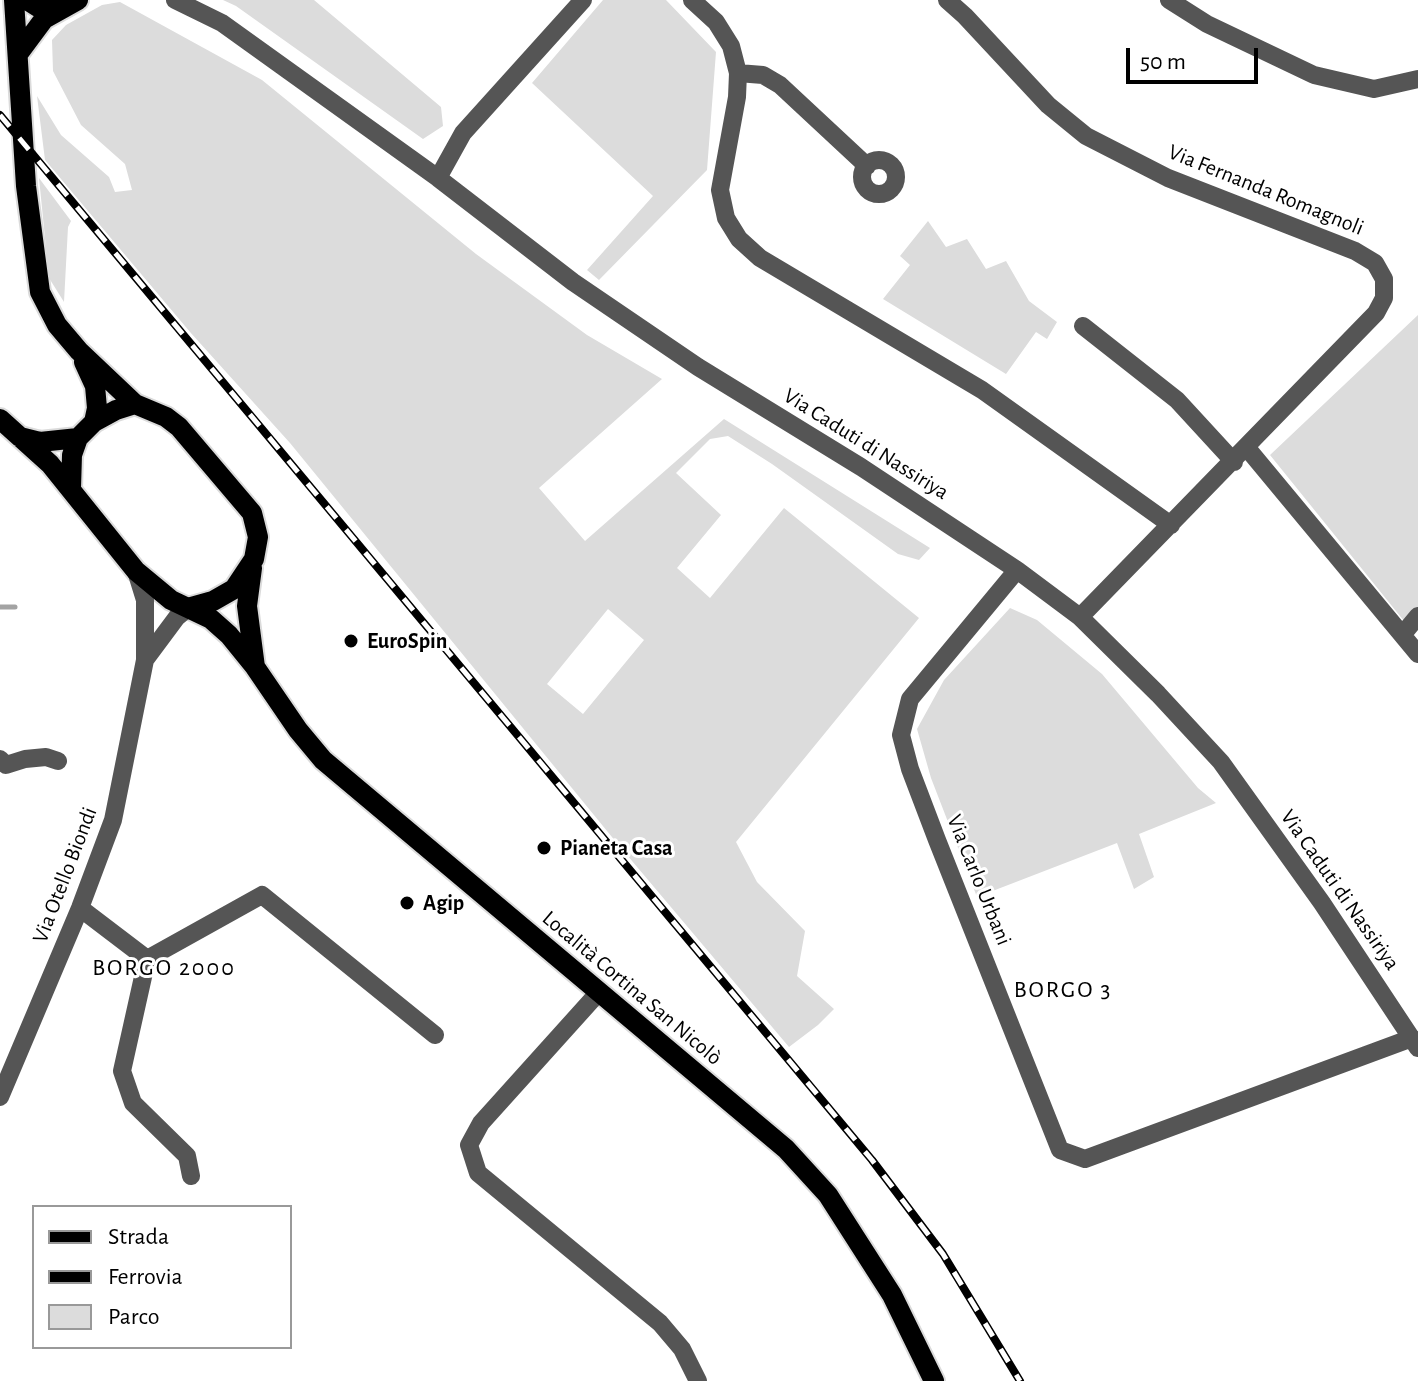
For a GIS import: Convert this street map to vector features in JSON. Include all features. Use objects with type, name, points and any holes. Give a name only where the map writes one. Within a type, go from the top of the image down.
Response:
[{"type":"main road","points":[[0,419],[50,464],[136,571],[171,600],[188,608],[213,601],[234,589],[254,559],[258,537],[252,513],[179,427],[166,417],[135,404],[79,351],[57,325],[40,292],[26,186],[14,0]]},
{"type":"main road","points":[[27,0],[38,7],[53,9],[73,3]]},
{"type":"main road","points":[[18,54],[44,19],[73,3]]},
{"type":"main road","points":[[79,351],[95,386],[97,408],[94,422]]},
{"type":"main road","points":[[71,489],[72,455],[78,438],[94,422],[135,404]]},
{"type":"main road","points":[[16,436],[40,442],[78,438]]},
{"type":"main road","name":"Località Cortina San Nicolò","points":[[254,559],[247,606],[255,667]]},
{"type":"main road","name":"Località Cortina San Nicolò","points":[[188,608],[211,619],[229,635],[323,760],[786,1149],[828,1195],[892,1295],[934,1381]]},
{"type":"street","name":"Via Caduti di Nassiriya","points":[[175,0],[222,23],[438,178],[573,282],[698,367],[861,467],[1017,570],[1080,617],[1221,762],[1322,903],[1415,1043]]},
{"type":"street","points":[[438,178],[463,133],[583,0]]},
{"type":"street","points":[[692,0],[716,22],[731,46],[738,73],[737,97],[720,190],[726,218],[739,239],[760,258],[982,390],[1171,525]]},
{"type":"street","name":"Via Fernanda Romagnoli","points":[[947,0],[1048,105],[1086,136],[1168,178],[1355,251],[1375,263],[1384,279],[1384,298],[1376,313],[1080,617]]},
{"type":"street","points":[[1169,0],[1207,24],[1314,75],[1374,89],[1418,79]]},
{"type":"street","points":[[738,73],[763,75],[780,85],[867,166]]},
{"type":"street","points":[[1083,326],[1177,400],[1234,462]]},
{"type":"street","points":[[1247,448],[1418,654]]},
{"type":"street","name":"Via Carlo Urbani","points":[[1017,570],[910,699],[901,735],[910,769],[937,840],[1060,1150],[1085,1159],[1415,1043]]},
{"type":"street","name":"Via Otello Biondi","points":[[0,1096],[80,908],[113,820],[145,660],[145,600],[136,571]]},
{"type":"street","name":"Via Otello Biondi","points":[[145,660],[177,617],[188,608]]},
{"type":"street","points":[[1403,634],[1418,616]]},
{"type":"street","points":[[0,759],[6,765],[46,757],[58,761]]},
{"type":"street","points":[[191,1176],[187,1156],[133,1103],[122,1071],[147,959],[262,895],[435,1035]]},
{"type":"street","points":[[80,908],[147,959]]},
{"type":"street","points":[[599,992],[481,1123],[469,1145],[478,1173],[660,1323],[682,1349],[698,1381]]},
{"type":"green space","points":[[223,0],[314,0],[441,107],[443,126],[423,139],[236,6]]},
{"type":"green space","points":[[603,0],[666,0],[716,52],[707,170],[599,280],[587,270],[653,196],[532,83]]},
{"type":"green space","points":[[120,2],[262,80],[476,254],[587,335],[662,379],[539,488],[585,541],[724,419],[930,548],[919,560],[898,554],[728,436],[710,439],[676,473],[721,515],[677,568],[710,598],[784,508],[919,618],[736,842],[757,882],[805,931],[797,976],[834,1009],[789,1047],[616,842],[290,443],[190,332],[45,160],[37,96],[61,135],[109,177],[115,192],[132,190],[125,164],[81,125],[53,71],[52,40],[66,25],[102,5]],"holes":[[[608,609],[644,640],[583,714],[547,684]]]},
{"type":"green space","points":[[39,178],[71,221],[68,227],[64,302],[49,278]]},
{"type":"green space","points":[[928,221],[946,247],[967,239],[986,269],[1006,261],[1029,301],[1057,322],[1047,339],[1036,332],[1006,374],[883,299],[910,265],[900,256]]},
{"type":"green space","points":[[1418,315],[1418,608],[1404,621],[1270,455]]},
{"type":"green space","points":[[1010,608],[1037,620],[1102,674],[1198,788],[1216,803],[1139,834],[1154,877],[1134,889],[1117,843],[977,897],[931,778],[917,729],[944,680]]},
{"type":"waterway","points":[[0,607],[15,607]]},
{"type":"railway","points":[[0,115],[872,1160],[943,1254],[1020,1381]]},
{"type":"place","name":"EuroSpin","points":[[351,641]]},
{"type":"place","name":"Pianeta Casa","points":[[544,848]]},
{"type":"place","name":"Agip","points":[[407,903]]},
{"type":"district","name":"BORGO 2000","points":[[164,968]]},
{"type":"district","name":"BORGO 3","points":[[1063,990]]}]
